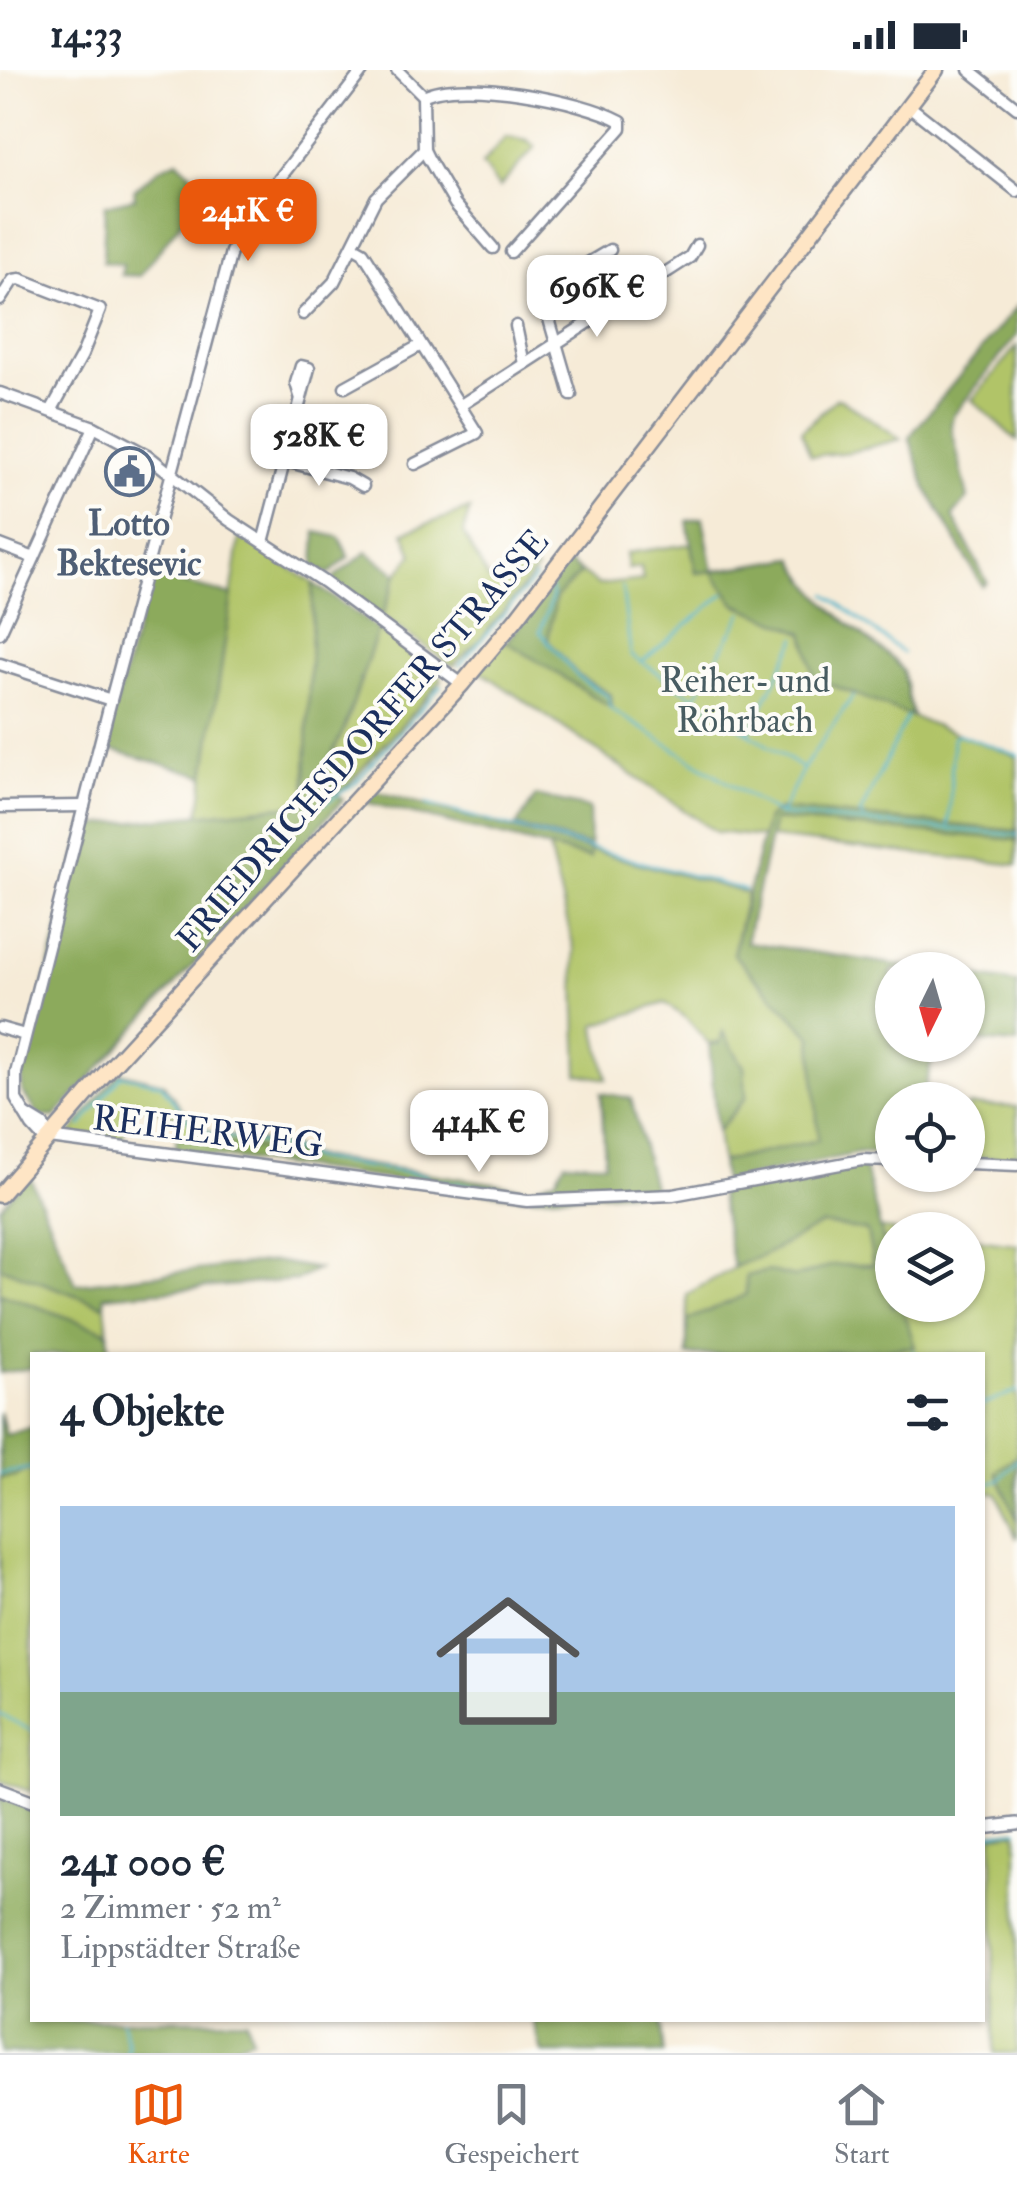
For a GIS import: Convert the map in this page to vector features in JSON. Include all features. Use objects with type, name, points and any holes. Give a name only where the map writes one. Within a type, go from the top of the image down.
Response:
[{"type":"main road","name":"FRIEDRICHSDORFER STRASSE","points":[[0,1195],[462,684],[516,619],[936,70]]},
{"type":"street","points":[[52,1138],[43,1125],[24,1114],[14,1090],[110,700],[235,242],[363,70]]},
{"type":"street","points":[[398,70],[423,96],[424,150],[454,204],[494,248]]},
{"type":"street","points":[[969,70],[1017,108]]},
{"type":"street","points":[[423,96],[451,88],[535,95],[620,121],[621,128],[512,252]]},
{"type":"street","points":[[908,106],[1017,191]]},
{"type":"street","points":[[302,314],[334,282],[376,198],[424,150]]},
{"type":"street","points":[[461,405],[690,257],[697,245]]},
{"type":"street","points":[[354,247],[363,252],[478,434],[415,464]]},
{"type":"street","points":[[570,394],[545,305],[546,288],[610,250]]},
{"type":"street","points":[[0,300],[13,280],[20,279],[100,310],[52,411]]},
{"type":"street","points":[[516,326],[524,364]]},
{"type":"street","points":[[345,387],[421,345]]},
{"type":"street","points":[[0,392],[94,427],[148,455],[462,684]]},
{"type":"street","points":[[263,542],[301,399]]},
{"type":"street","points":[[0,634],[94,427]]},
{"type":"street","points":[[286,461],[349,478],[364,486]]},
{"type":"street","points":[[0,545],[34,558]]},
{"type":"street","points":[[0,664],[110,700]]},
{"type":"street","points":[[0,807],[84,806]]},
{"type":"street","points":[[0,1028],[26,1035]]},
{"type":"street","name":"REIHERWEG","points":[[52,1138],[527,1201],[673,1195],[875,1160]]},
{"type":"street","points":[[985,1164],[1017,1165]]},
{"type":"street","points":[[0,1789],[30,1800]]},
{"type":"street","points":[[985,1828],[1017,1824]]},
{"type":"green space","points":[[506,136],[527,140],[535,147],[499,188],[482,164]]},
{"type":"green space","points":[[177,160],[206,189],[140,276],[121,275],[123,265],[103,262],[105,205],[135,198],[134,190],[160,168]]},
{"type":"green space","points":[[1017,306],[1017,335],[953,416],[951,425],[968,498],[953,516],[987,582],[982,586],[926,488],[909,437]]},
{"type":"green space","points":[[1017,346],[1017,441],[972,400]]},
{"type":"green space","points":[[837,398],[901,439],[850,452],[811,456],[801,431]]},
{"type":"green space","points":[[470,509],[463,533],[489,580],[534,567],[537,570],[479,641],[453,666],[382,617],[397,574],[413,555],[404,532]]},
{"type":"green space","points":[[703,518],[713,571],[794,558],[825,602],[903,671],[912,717],[814,678],[804,633],[735,604],[712,571],[696,573],[687,521]]},
{"type":"green space","points":[[316,532],[339,537],[349,557],[329,574],[314,568]]},
{"type":"green space","points":[[240,535],[313,583],[305,804],[199,815]]},
{"type":"green space","name":"Reiher- und Röhrbach","points":[[691,544],[697,573],[794,558],[825,602],[903,671],[913,717],[1017,756],[1017,865],[716,832],[479,670],[521,624],[568,562],[598,585],[643,580],[641,567],[628,569],[626,553]]},
{"type":"green space","points":[[367,552],[397,574],[382,617],[334,581],[334,577]]},
{"type":"green space","points":[[568,562],[581,573],[556,597],[548,640],[578,675],[611,695],[612,708],[507,642]]},
{"type":"green space","points":[[151,575],[232,595],[205,776],[104,748]]},
{"type":"green space","points":[[313,583],[378,629],[345,727],[326,767],[343,800],[55,1117],[40,1116],[22,1092],[22,1074],[85,826],[305,804]]},
{"type":"green space","points":[[378,629],[442,680],[346,787],[336,793],[326,768],[345,727]]},
{"type":"green space","points":[[375,791],[590,850],[590,858],[365,802]]},
{"type":"green space","points":[[536,796],[589,808],[590,846],[516,826]]},
{"type":"green space","points":[[780,809],[1017,831],[1017,840],[774,820],[746,942],[875,961],[875,1062],[932,1062],[927,1082],[875,1082],[875,1153],[859,1153],[723,1182],[721,1162],[818,1140],[812,1037],[733,954],[767,818]]},
{"type":"green space","points":[[549,848],[589,858],[590,850],[747,893],[733,954],[812,1037],[819,1140],[721,1162],[717,1132],[746,1097],[723,1033],[720,1043],[709,1044],[688,1020],[665,1003],[595,1025],[607,1079],[578,1074],[574,949]]},
{"type":"green space","points":[[985,978],[1017,983],[1017,1044],[985,1042]]},
{"type":"green space","points":[[723,1032],[744,1067],[746,1097],[717,1132],[709,1044],[720,1043]]},
{"type":"green space","points":[[119,1072],[163,1083],[192,1122],[213,1133],[290,1146],[312,1156],[177,1136],[179,1117],[134,1103],[120,1144],[68,1137]]},
{"type":"green space","points":[[601,1093],[631,1098],[654,1191],[531,1197],[533,1188],[556,1178],[565,1162],[605,1163]]},
{"type":"green space","points":[[985,1106],[1017,1107],[1017,1159],[985,1158]]},
{"type":"green space","points":[[177,1136],[526,1188],[524,1197],[175,1151]]},
{"type":"green space","points":[[864,1164],[876,1212],[875,1322],[907,1322],[915,1347],[841,1352],[687,1352],[687,1320],[746,1295],[746,1276],[768,1271],[796,1277],[833,1265],[873,1265],[867,1231],[822,1224],[733,1267],[719,1191]]},
{"type":"green space","points":[[29,1175],[76,1284],[274,1261],[318,1269],[297,1280],[104,1296],[105,1306],[0,1267],[0,1207]]},
{"type":"green space","points":[[818,1221],[875,1228],[875,1322],[985,1322],[985,1240],[1017,1244],[1017,1539],[997,1494],[985,1492],[985,1352],[687,1352],[687,1294]]},
{"type":"green space","points":[[0,1267],[105,1306],[108,1332],[0,1293]]},
{"type":"green space","points":[[0,1293],[108,1332],[110,1352],[30,1352],[30,1368],[0,1373]]},
{"type":"green space","points":[[0,1412],[6,1435],[30,1428],[30,1468],[15,1477],[0,1478]]},
{"type":"green space","points":[[1017,1456],[1017,1520],[996,1472]]},
{"type":"green space","points":[[30,1468],[30,1791],[0,1781],[0,1478],[15,1477]]},
{"type":"green space","points":[[0,1798],[30,1809],[30,2022],[247,2022],[252,2039],[211,2053],[0,2053]]},
{"type":"green space","points":[[1017,1832],[1017,2053],[994,2053],[992,1835]]},
{"type":"green space","points":[[534,2022],[660,2022],[664,2053],[542,2053]]},
{"type":"waterway","points":[[459,666],[536,577]]},
{"type":"waterway","points":[[622,587],[631,655],[803,769]]},
{"type":"waterway","points":[[551,589],[552,598],[540,632],[578,677],[609,697],[610,708],[779,815],[1017,835]]},
{"type":"waterway","points":[[644,660],[724,594]]},
{"type":"waterway","points":[[827,594],[903,653]]},
{"type":"waterway","points":[[695,697],[743,612]]},
{"type":"waterway","points":[[749,733],[797,637]]},
{"type":"waterway","points":[[323,804],[354,784],[441,686]]},
{"type":"waterway","points":[[780,814],[803,769],[853,696]]},
{"type":"waterway","points":[[864,819],[860,814],[907,717]]},
{"type":"waterway","points":[[949,826],[953,737],[958,734],[1017,755]]},
{"type":"waterway","points":[[426,804],[745,890]]},
{"type":"waterway","points":[[81,1126],[121,1075],[161,1084],[192,1125],[214,1135],[290,1148],[316,1159],[425,1175],[429,1180],[535,1193],[557,1186],[595,1191]]},
{"type":"waterway","points":[[985,1404],[1017,1391]]},
{"type":"waterway","points":[[985,1485],[1000,1479],[1017,1460]]},
{"type":"waterway","points":[[0,1474],[30,1468]]},
{"type":"waterway","points":[[0,1714],[30,1730]]},
{"type":"waterway","points":[[985,1834],[1017,1830]]},
{"type":"waterway","points":[[122,2022],[127,2053]]},
{"type":"place","name":"Lotto Bektesevic","points":[[129,471]]}]
